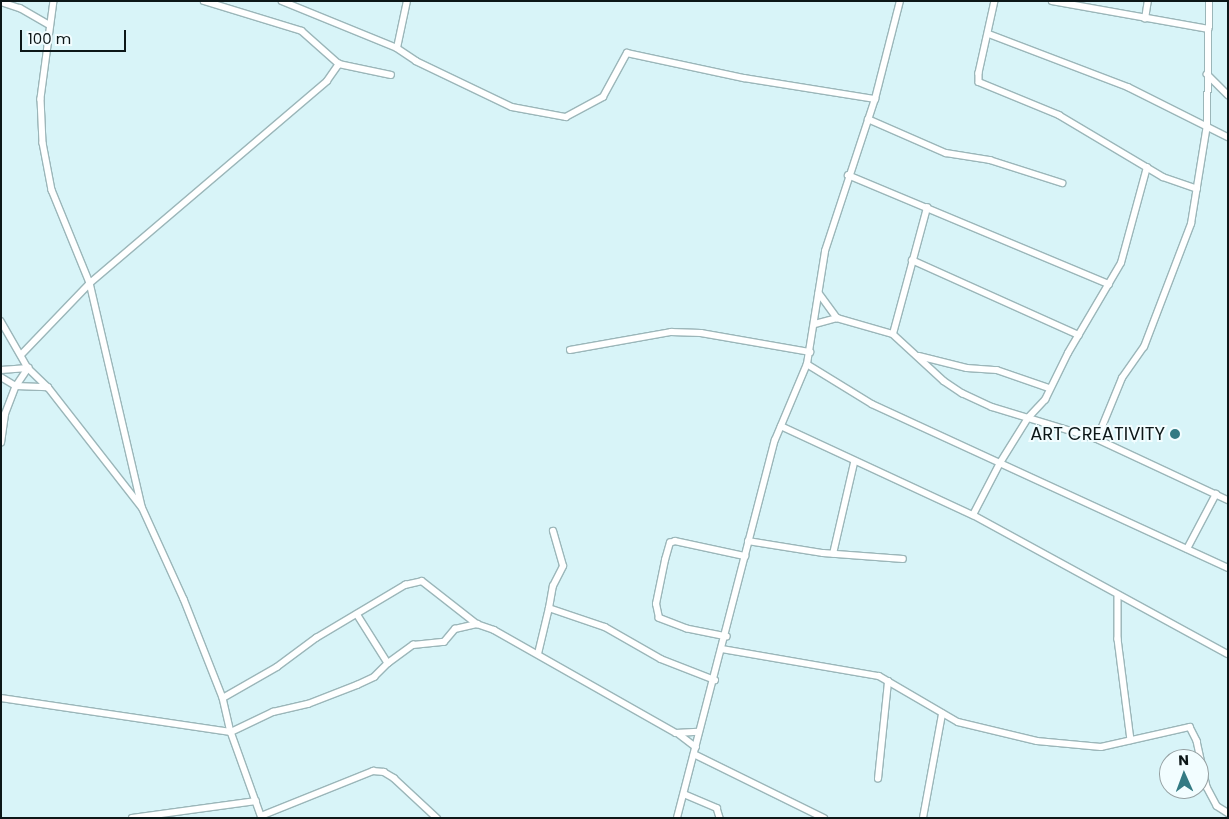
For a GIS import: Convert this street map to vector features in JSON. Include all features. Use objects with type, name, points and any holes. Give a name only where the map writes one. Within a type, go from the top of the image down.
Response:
[{"type":"street","points":[[54,1],[41,98],[48,176],[90,283],[142,508],[223,698],[231,732],[261,817],[373,771],[384,772],[394,778],[437,818]]},
{"type":"street","points":[[204,1],[302,31],[339,64],[391,75]]},
{"type":"street","points":[[282,1],[397,48],[416,61],[512,107],[566,116],[603,97],[627,52],[744,78],[875,99]]},
{"type":"street","points":[[397,48],[407,1]]},
{"type":"street","points":[[677,818],[696,747],[698,732],[727,637],[748,541],[782,426],[807,364],[815,324],[825,251],[848,175],[875,99],[900,1]]},
{"type":"street","points":[[995,1],[979,73],[983,85],[1059,115],[1147,167],[1197,189]]},
{"type":"street","points":[[1052,1],[1093,4],[1145,19],[1209,29]]},
{"type":"street","points":[[1145,19],[1148,1]]},
{"type":"street","points":[[1097,439],[1122,378],[1144,347],[1174,275],[1191,224],[1207,125],[1209,1]]},
{"type":"street","points":[[1,2],[20,8],[50,25]]},
{"type":"street","points":[[988,34],[1122,85],[1207,125],[1228,137]]},
{"type":"street","points":[[22,354],[90,283],[327,81],[339,64]]},
{"type":"street","points":[[1207,74],[1228,95]]},
{"type":"street","points":[[868,119],[946,153],[990,160],[1062,183]]},
{"type":"street","points":[[973,515],[1000,463],[1028,418],[1045,400],[1049,388],[1109,284],[1129,240],[1147,167]]},
{"type":"street","points":[[848,175],[1109,284]]},
{"type":"street","points":[[893,334],[927,208]]},
{"type":"street","points":[[912,260],[1079,335]]},
{"type":"street","points":[[819,293],[837,318]]},
{"type":"street","points":[[815,324],[837,318],[893,334],[944,381],[962,393],[1028,418],[1097,439],[1228,500]]},
{"type":"street","points":[[1,321],[22,354],[28,368],[48,387],[142,508]]},
{"type":"street","points":[[570,350],[671,332],[701,333],[810,352]]},
{"type":"street","points":[[917,355],[967,368],[997,370],[1049,388]]},
{"type":"street","points":[[807,364],[872,404],[1228,568]]},
{"type":"street","points":[[1,370],[28,368]]},
{"type":"street","points":[[1,443],[4,414],[16,386],[28,368]]},
{"type":"street","points":[[1,377],[16,386],[48,387]]},
{"type":"street","points":[[782,426],[854,463],[973,515],[1118,596],[1228,654]]},
{"type":"street","points":[[833,554],[854,463]]},
{"type":"street","points":[[1187,549],[1216,494]]},
{"type":"street","points":[[538,654],[550,608],[553,586],[562,566],[554,531]]},
{"type":"street","points":[[727,637],[687,628],[659,618],[656,604],[665,560],[670,543],[674,541],[745,556]]},
{"type":"street","points":[[748,541],[833,554],[902,559]]},
{"type":"street","points":[[223,698],[405,585],[422,581],[477,624],[538,654],[680,735],[696,747]]},
{"type":"street","points":[[1118,596],[1118,639],[1131,740]]},
{"type":"street","points":[[550,608],[605,627],[661,659],[715,680]]},
{"type":"street","points":[[357,614],[388,663]]},
{"type":"street","points":[[1,698],[231,732],[273,712],[308,704],[358,685],[374,677],[388,663],[412,645],[444,642],[455,629],[477,624]]},
{"type":"street","points":[[722,649],[846,672],[864,672],[888,682],[942,714],[978,728],[1066,746],[1101,747],[1190,727],[1197,741],[1207,787],[1217,806],[1228,813]]},
{"type":"street","points":[[878,779],[880,732],[888,682]]},
{"type":"street","points":[[923,818],[942,714]]},
{"type":"street","points":[[680,735],[698,732]]},
{"type":"street","points":[[694,754],[824,818]]},
{"type":"street","points":[[684,794],[717,808],[720,818]]},
{"type":"street","points":[[132,818],[256,801]]},
{"type":"place","name":"ART CREATIVITY","points":[[1175,434]]}]
